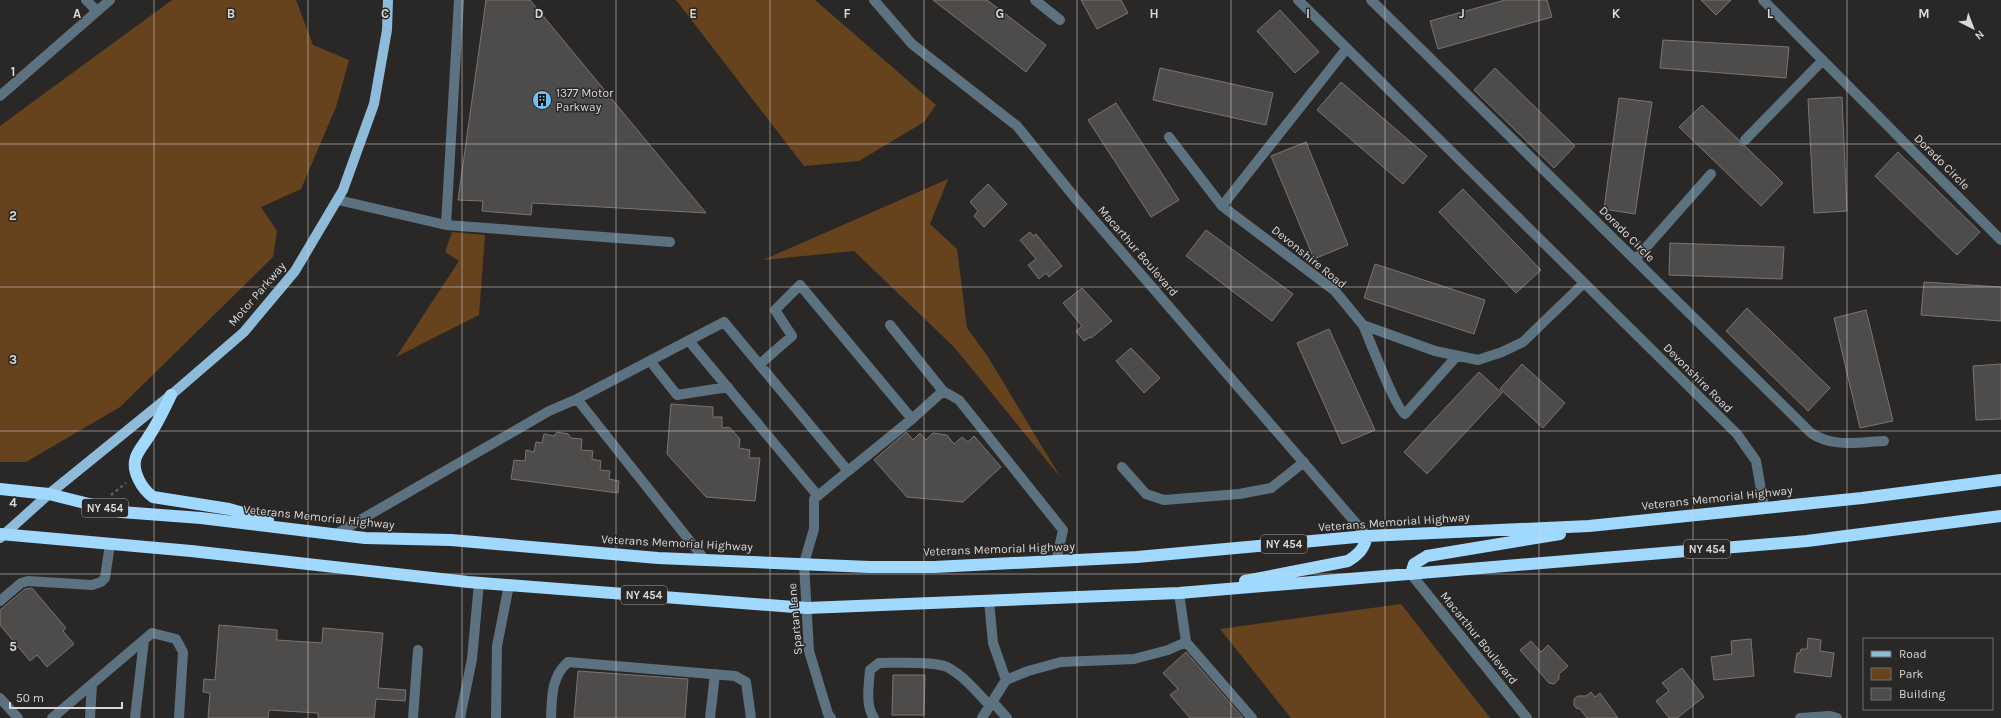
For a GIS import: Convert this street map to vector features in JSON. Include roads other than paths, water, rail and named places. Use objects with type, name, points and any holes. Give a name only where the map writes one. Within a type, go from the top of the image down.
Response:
[{"type":"highway","points":[[171,395],[150,436],[136,457],[135,465],[138,478],[146,492],[153,496],[229,509],[302,530]]},
{"type":"highway","name":"Veterans Memorial Highway","points":[[0,489],[49,494],[121,512],[302,530],[365,538],[451,540],[658,558],[870,567],[934,567],[1137,557],[1367,536],[1589,526],[1862,498],[2001,480]]},
{"type":"highway","name":"NY 454","points":[[1,536],[110,544],[479,583],[807,608],[1179,593],[1807,541],[2001,516]]},
{"type":"highway","points":[[1412,574],[1414,564],[1427,556],[1640,520]]},
{"type":"highway","points":[[1179,593],[1348,561],[1358,555],[1364,547],[1367,536]]},
{"type":"main road","name":"Motor Parkway","points":[[1,536],[49,494],[171,395],[244,332],[295,271],[343,190],[374,104],[387,30],[388,0]]},
{"type":"street","points":[[86,0],[97,12]]},
{"type":"street","points":[[0,96],[110,0]]},
{"type":"street","points":[[446,225],[459,0]]},
{"type":"street","name":"Macarthur Boulevard","points":[[874,0],[912,44],[1017,126],[1076,199],[1367,536]]},
{"type":"street","points":[[1035,0],[1060,20]]},
{"type":"street","name":"Devonshire Road","points":[[1298,0],[1737,434],[1756,461],[1764,507]]},
{"type":"street","name":"Dorado Circle","points":[[1371,0],[1811,433],[1821,440],[1835,443],[1884,441]]},
{"type":"street","name":"Dorado Circle","points":[[1763,0],[2001,240]]},
{"type":"street","points":[[1222,206],[1347,48]]},
{"type":"street","points":[[1745,140],[1823,60]]},
{"type":"street","name":"Devonshire Road","points":[[1169,136],[1222,206],[1335,291],[1363,325]]},
{"type":"street","points":[[1635,260],[1711,174]]},
{"type":"street","points":[[338,200],[446,225],[670,242]]},
{"type":"street","points":[[1363,325],[1436,351],[1478,360],[1502,352],[1523,342],[1584,283]]},
{"type":"street","points":[[760,364],[792,336],[775,310],[800,284],[912,419]]},
{"type":"street","points":[[336,534],[549,411],[578,399],[724,322],[848,471]]},
{"type":"street","points":[[890,325],[943,391],[959,400],[1062,530],[1056,561]]},
{"type":"street","points":[[1363,325],[1401,412],[1405,414],[1457,356]]},
{"type":"street","points":[[689,340],[818,496]]},
{"type":"street","points":[[650,361],[677,395],[728,387]]},
{"type":"street","points":[[804,563],[814,529],[814,499],[912,419],[943,391]]},
{"type":"street","points":[[578,399],[705,560]]},
{"type":"street","points":[[1122,467],[1146,494],[1164,500],[1239,494],[1271,488],[1304,462]]},
{"type":"street","points":[[0,601],[21,584],[28,581],[92,585],[101,582],[105,578],[110,544]]},
{"type":"street","name":"Spartan Lane","points":[[804,563],[809,651],[828,714],[831,718]]},
{"type":"street","name":"Macarthur Boulevard","points":[[1412,574],[1527,718]]},
{"type":"street","points":[[460,718],[472,659],[479,583]]},
{"type":"street","points":[[496,718],[497,646],[509,585]]},
{"type":"street","points":[[1179,593],[1186,642],[1252,718]]},
{"type":"street","points":[[989,601],[992,643],[1006,680]]},
{"type":"street","points":[[52,718],[152,633],[176,639],[183,652],[180,718]]},
{"type":"street","points":[[135,718],[144,640]]},
{"type":"street","points":[[982,718],[1006,680],[1028,671],[1061,662],[1134,659],[1168,650],[1186,642]]},
{"type":"street","points":[[413,718],[418,650]]},
{"type":"street","points":[[551,718],[553,684],[559,670],[568,662],[735,676],[746,682],[751,718]]},
{"type":"street","points":[[874,718],[868,698],[870,670],[879,662],[933,664],[946,667],[958,675],[1007,718]]},
{"type":"street","points":[[710,718],[715,674]]},
{"type":"street","points":[[90,718],[92,684]]},
{"type":"street","points":[[0,698],[18,718]]},
{"type":"street","points":[[1800,718],[1830,716],[1837,718]]},
{"type":"place","name":"1377 Motor Parkway","points":[[542,100]]}]
